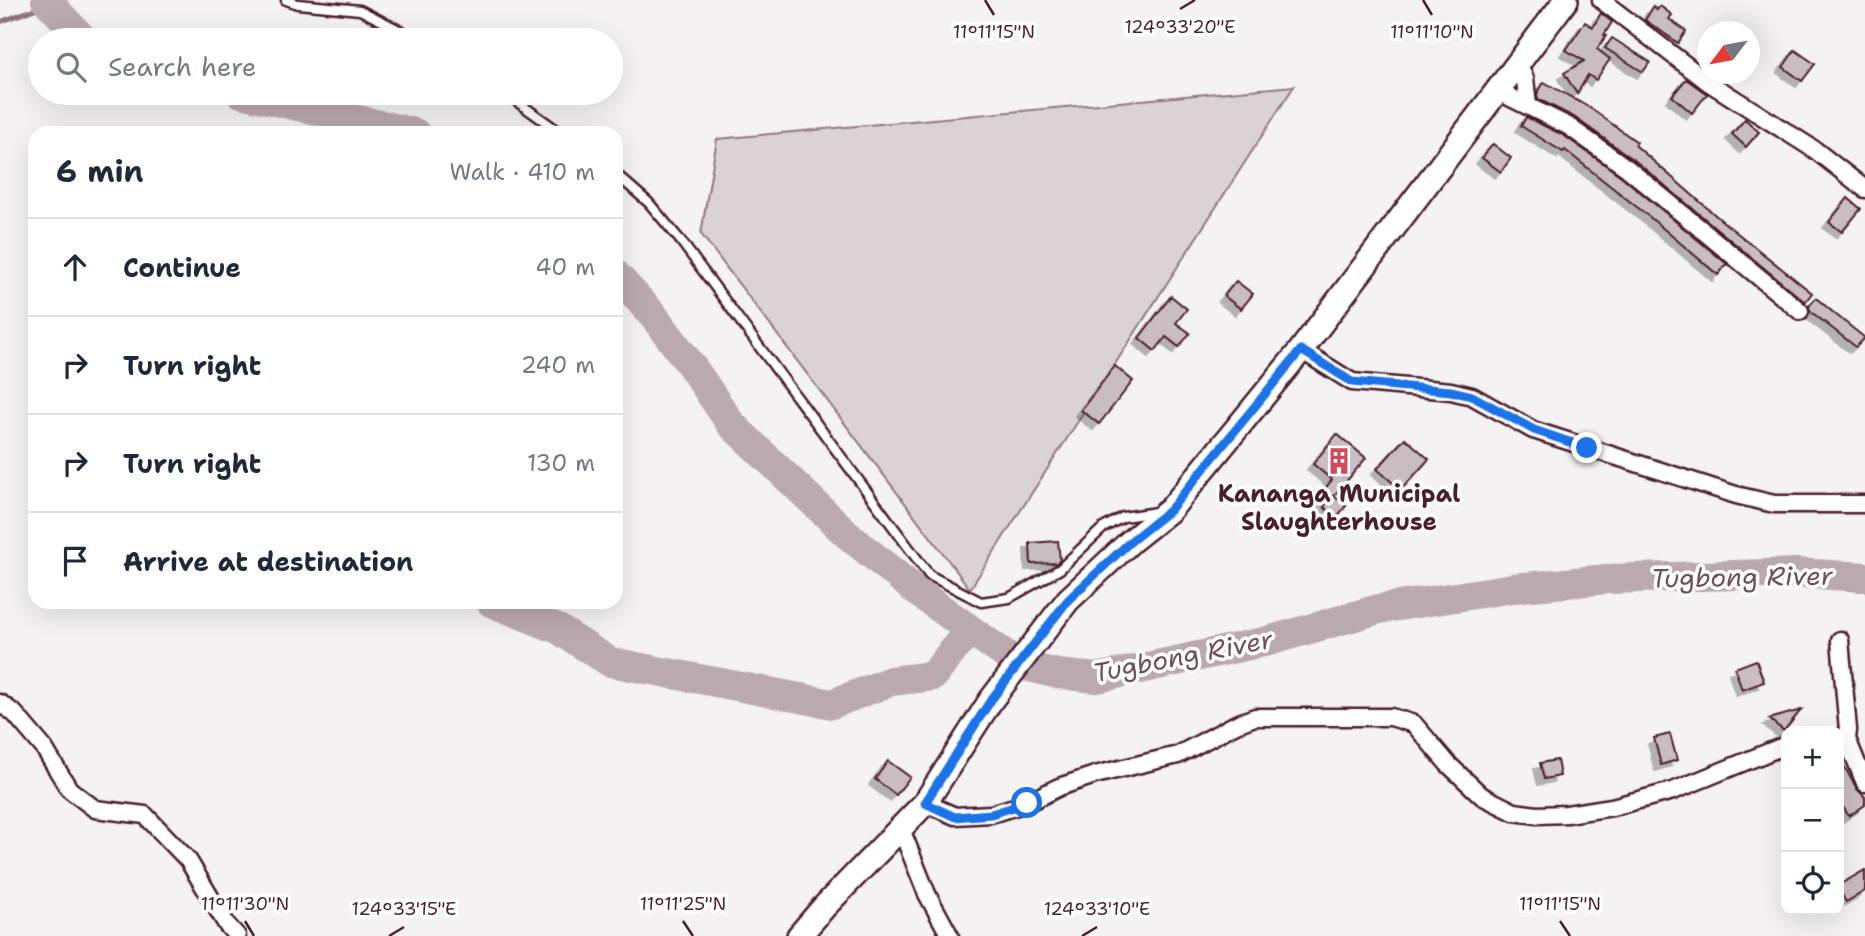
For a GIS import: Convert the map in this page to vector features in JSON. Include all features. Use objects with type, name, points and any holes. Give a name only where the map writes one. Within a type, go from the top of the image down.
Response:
[{"type":"street","points":[[799,936],[925,803],[991,700],[1068,600],[1131,541],[1170,510],[1301,350],[1566,0]]},
{"type":"street","points":[[1601,0],[1708,82],[1815,150],[1865,189]]},
{"type":"street","points":[[1518,64],[1525,79],[1528,106]]},
{"type":"street","points":[[1497,91],[1568,125],[1627,168],[1800,311]]},
{"type":"street","points":[[1301,350],[1352,382],[1451,391],[1472,396],[1534,430],[1735,495],[1774,505],[1865,504]]},
{"type":"street","points":[[1840,640],[1848,730],[1844,736]]},
{"type":"street","points":[[0,703],[15,714],[44,748],[69,789],[95,809],[145,816],[188,860],[227,925],[237,936]]},
{"type":"street","points":[[925,803],[955,817],[991,814],[1027,803],[1071,783],[1178,755],[1236,724],[1255,717],[1391,717],[1414,724],[1448,764],[1482,796],[1514,812],[1537,815],[1567,814],[1612,807],[1673,791],[1781,746]]},
{"type":"street","points":[[1844,740],[1865,783]]},
{"type":"street","points":[[901,829],[927,894],[950,936]]},
{"type":"lane","points":[[286,0],[298,4],[360,10],[395,28]]},
{"type":"lane","points":[[522,105],[551,126]]},
{"type":"lane","points":[[623,180],[649,203],[680,240],[929,575],[981,602],[1010,598],[1060,569],[1103,528],[1123,517],[1170,510]]},
{"type":"shaded area","points":[[1294,86],[970,589],[701,234],[717,139]]},
{"type":"building","points":[[1660,6],[1672,15],[1669,19],[1686,31],[1678,43],[1645,20],[1653,7],[1657,10]]},
{"type":"building","points":[[1601,13],[1612,22],[1597,49],[1610,59],[1596,80],[1588,75],[1577,94],[1564,73],[1584,61],[1566,50],[1585,22],[1593,27]]},
{"type":"building","points":[[1612,38],[1650,62],[1643,72],[1605,48]]},
{"type":"building","points":[[1795,50],[1815,64],[1802,81],[1783,67]]},
{"type":"building","points":[[1686,79],[1707,94],[1692,113],[1672,96]]},
{"type":"building","points":[[1544,82],[1590,108],[1637,142],[1635,145],[1721,220],[1812,293],[1805,302],[1633,159],[1574,117],[1538,99],[1537,94]]},
{"type":"building","points":[[1526,117],[1563,135],[1621,176],[1727,264],[1718,275],[1565,150],[1563,152],[1521,126]]},
{"type":"building","points":[[1745,119],[1759,132],[1746,147],[1732,134]]},
{"type":"building","points":[[1493,144],[1511,158],[1501,172],[1482,158]]},
{"type":"building","points":[[1848,198],[1861,209],[1842,232],[1829,222]]},
{"type":"building","points":[[1236,281],[1253,294],[1241,309],[1224,296]]},
{"type":"building","points":[[1171,296],[1187,309],[1176,323],[1190,333],[1179,347],[1166,337],[1155,351],[1139,338]]},
{"type":"building","points":[[1816,298],[1865,338],[1856,347],[1810,311],[1809,306]]},
{"type":"building","points":[[1115,366],[1133,381],[1099,424],[1081,410]]},
{"type":"building","name":"Kananga Municipal Slaughterhouse","points":[[1337,434],[1366,458],[1334,496],[1346,506],[1336,518],[1318,497],[1332,480],[1313,464]]},
{"type":"building","points":[[1405,438],[1429,459],[1401,490],[1377,469]]},
{"type":"building","points":[[1058,541],[1060,560],[1057,563],[1031,564],[1030,543]]},
{"type":"building","points":[[1756,660],[1764,682],[1742,690],[1735,668]]},
{"type":"building","points":[[1801,710],[1788,726],[1781,726],[1781,729],[1769,719]]},
{"type":"building","points":[[1670,734],[1677,760],[1661,765],[1654,738]]},
{"type":"building","points":[[1557,760],[1560,776],[1544,779],[1540,763]]},
{"type":"building","points":[[888,761],[910,777],[896,795],[875,779]]},
{"type":"building","points":[[1844,765],[1856,788],[1865,797],[1865,805],[1849,816],[1844,808]]},
{"type":"building","points":[[1865,870],[1865,891],[1846,902],[1844,882]]},
{"type":"waterway","name":"Tugbong River","points":[[46,0],[73,28]]},
{"type":"waterway","points":[[0,22],[48,4]]},
{"type":"waterway","name":"Tugbong River","points":[[293,105],[385,126]]},
{"type":"waterway","name":"Tugbong River","points":[[623,283],[653,315],[731,424],[849,536],[920,594],[1020,665],[1058,674],[1097,678],[1268,641],[1379,609],[1513,588],[1607,579],[1796,573],[1865,577]]},
{"type":"waterway","points":[[508,609],[558,629],[610,662],[832,704],[891,681],[933,676],[969,630]]},
{"type":"place","name":"Kananga Municipal Slaughterhouse","points":[[1339,461]]},
{"type":"route","points":[[1027,803],[991,814],[955,817],[925,803],[991,700],[1068,600],[1131,541],[1170,510],[1301,350],[1352,382],[1451,391],[1472,396],[1534,430],[1587,448]]}]
